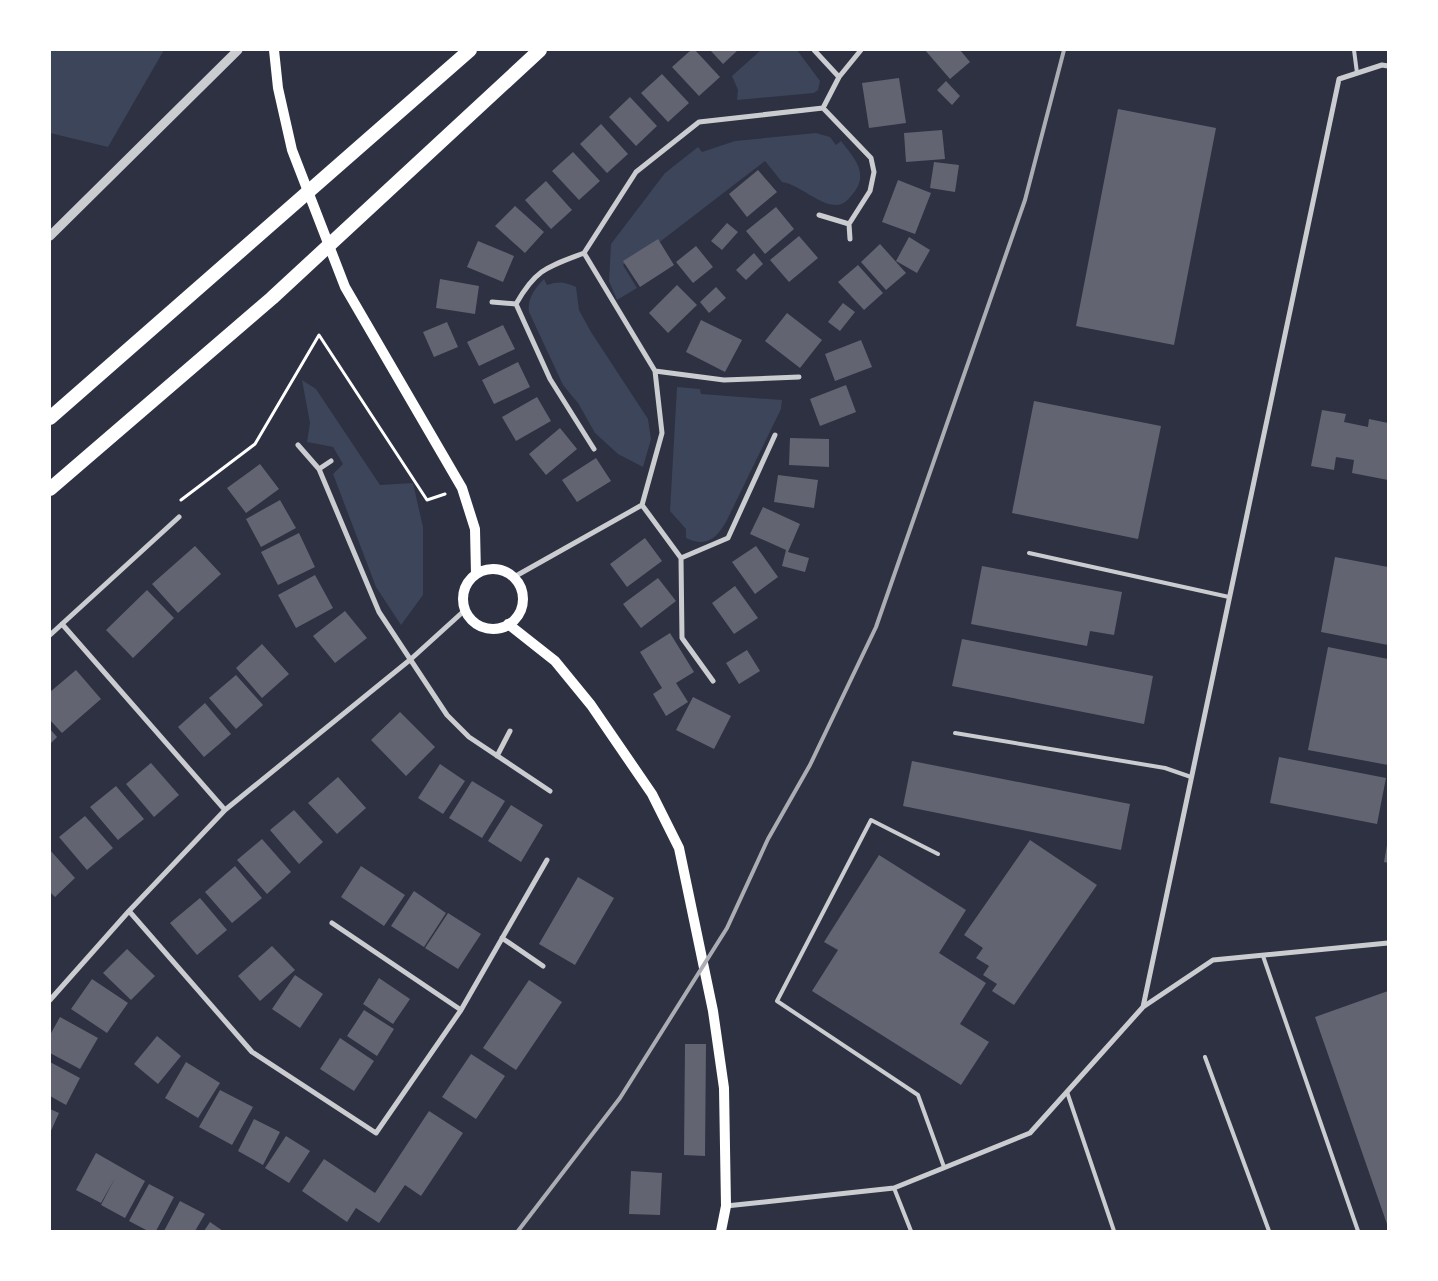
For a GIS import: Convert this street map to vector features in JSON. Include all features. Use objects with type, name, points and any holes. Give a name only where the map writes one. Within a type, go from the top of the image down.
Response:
[{"type":"highway","points":[[50,418],[470,50]]},
{"type":"highway","points":[[50,488],[272,298],[540,50]]},
{"type":"main road","points":[[274,50],[278,88],[292,150],[345,287],[462,488],[475,529],[476,574]]},
{"type":"main road","points":[[486,569],[496,569],[506,572],[514,578],[520,585],[523,602],[516,619],[499,628],[479,625],[471,619],[465,610],[464,590],[476,574],[486,569]]},
{"type":"main road","points":[[508,624],[554,661],[591,705],[652,794],[679,848],[713,1011],[724,1088],[726,1206],[721,1231]]},
{"type":"street","points":[[50,236],[238,50]]},
{"type":"street","points":[[814,50],[838,77]]},
{"type":"street","points":[[823,108],[838,77],[861,50]]},
{"type":"street","points":[[1143,1007],[1339,79],[1382,65],[1388,66]]},
{"type":"street","points":[[823,108],[871,158],[874,172],[870,191],[849,224],[850,239]]},
{"type":"street","points":[[516,304],[528,284],[544,268],[584,253],[636,172],[700,122],[823,108]]},
{"type":"street","points":[[819,215],[849,224]]},
{"type":"street","points":[[514,578],[642,505],[662,433],[655,371],[584,253]]},
{"type":"street","points":[[492,302],[516,304]]},
{"type":"street","points":[[516,304],[550,379],[594,449]]},
{"type":"street","points":[[655,371],[724,380],[799,377]]},
{"type":"street","points":[[681,558],[728,538],[775,435]]},
{"type":"street","points":[[298,444],[318,469],[379,612],[447,715],[469,737],[550,791]]},
{"type":"street","points":[[318,469],[331,461]]},
{"type":"street","points":[[642,505],[681,558],[682,638],[713,681]]},
{"type":"street","points":[[50,635],[179,517]]},
{"type":"street","points":[[50,1000],[129,911],[225,810],[411,659],[465,610]]},
{"type":"street","points":[[62,624],[225,810]]},
{"type":"street","points":[[497,756],[510,731]]},
{"type":"street","points":[[129,911],[252,1052],[376,1133],[461,1010],[547,860]]},
{"type":"street","points":[[332,923],[461,1010]]},
{"type":"street","points":[[502,938],[543,966]]},
{"type":"street","points":[[726,1206],[894,1188],[1030,1133],[1143,1007],[1213,960],[1388,943]]},
{"type":"lane","points":[[1354,50],[1357,73]]},
{"type":"lane","points":[[1029,554],[1229,597]]},
{"type":"lane","points":[[955,733],[1165,768],[1191,777]]},
{"type":"lane","points":[[938,854],[871,820],[777,1001],[918,1095],[944,1167]]},
{"type":"lane","points":[[1263,956],[1358,1231]]},
{"type":"lane","points":[[1205,1057],[1269,1231]]},
{"type":"lane","points":[[1067,1092],[1114,1231]]},
{"type":"lane","points":[[894,1188],[911,1231]]},
{"type":"path","points":[[179,502],[255,444],[319,335],[427,500],[462,488]]},
{"type":"shaded area","points":[[50,50],[164,50],[108,147],[50,133]]},
{"type":"shaded area","points":[[761,50],[797,50],[820,81],[818,90],[814,93],[737,100],[738,90],[732,76]]},
{"type":"shaded area","points":[[816,133],[830,137],[836,145],[841,141],[859,167],[860,180],[847,200],[836,205],[823,202],[796,187],[782,182],[765,161],[661,241],[623,265],[637,288],[617,300],[609,281],[611,244],[665,173],[698,147],[702,152],[735,141]]},
{"type":"shaded area","points":[[544,279],[547,285],[562,283],[576,287],[579,310],[591,332],[648,419],[651,439],[643,467],[618,454],[595,433],[578,403],[563,385],[529,312],[532,294]]},
{"type":"shaded area","points":[[302,380],[316,389],[380,485],[413,483],[423,527],[423,595],[401,625],[376,587],[333,474],[343,464],[333,447],[307,442],[310,423]]},
{"type":"shaded area","points":[[677,387],[700,389],[701,394],[782,400],[781,409],[727,520],[711,540],[700,542],[686,538],[686,529],[670,511]]},
{"type":"building","points":[[691,50],[695,50],[720,77],[699,96],[672,67]]},
{"type":"building","points":[[710,50],[738,50],[723,64]]},
{"type":"building","points":[[925,50],[960,50],[970,62],[950,79]]},
{"type":"building","points":[[662,74],[689,103],[668,122],[641,93]]},
{"type":"building","points":[[899,78],[906,123],[869,128],[862,83]]},
{"type":"building","points":[[946,81],[960,96],[952,105],[937,90]]},
{"type":"building","points":[[630,97],[657,126],[636,146],[609,117]]},
{"type":"building","points":[[1118,109],[1216,128],[1174,345],[1076,326]]},
{"type":"building","points":[[601,124],[628,154],[607,173],[580,144]]},
{"type":"building","points":[[942,130],[945,159],[906,162],[904,133]]},
{"type":"building","points":[[573,152],[600,181],[579,200],[552,171]]},
{"type":"building","points":[[934,162],[959,165],[955,192],[930,188]]},
{"type":"building","points":[[758,170],[777,192],[747,217],[729,194]]},
{"type":"building","points":[[898,180],[931,193],[915,234],[882,222]]},
{"type":"building","points":[[546,181],[572,210],[551,229],[525,200]]},
{"type":"building","points":[[515,206],[544,232],[525,253],[495,226]]},
{"type":"building","points":[[776,207],[794,229],[765,254],[746,231]]},
{"type":"building","points":[[727,223],[738,232],[722,250],[711,241]]},
{"type":"building","points":[[799,236],[818,258],[789,282],[770,260]]},
{"type":"building","points":[[909,237],[930,250],[917,273],[896,261]]},
{"type":"building","points":[[658,239],[674,265],[640,287],[623,261]]},
{"type":"building","points":[[478,241],[514,256],[503,282],[467,267]]},
{"type":"building","points":[[880,244],[906,273],[886,290],[861,262]]},
{"type":"building","points":[[696,246],[713,267],[693,283],[676,262]]},
{"type":"building","points":[[754,253],[763,264],[746,280],[736,270]]},
{"type":"building","points":[[858,265],[883,293],[864,310],[838,282]]},
{"type":"building","points":[[440,279],[479,286],[475,314],[436,308]]},
{"type":"building","points":[[677,285],[697,305],[668,333],[649,313]]},
{"type":"building","points":[[716,287],[726,298],[709,313],[700,302]]},
{"type":"building","points":[[843,303],[855,312],[840,331],[828,322]]},
{"type":"building","points":[[787,313],[822,340],[800,368],[765,341]]},
{"type":"building","points":[[701,320],[742,340],[725,372],[686,352]]},
{"type":"building","points":[[447,322],[458,347],[434,357],[423,332]]},
{"type":"building","points":[[503,325],[515,349],[479,366],[467,342]]},
{"type":"building","points":[[861,340],[872,367],[835,381],[825,354]]},
{"type":"building","points":[[518,362],[530,387],[494,404],[482,380]]},
{"type":"building","points":[[846,385],[856,412],[820,426],[810,399]]},
{"type":"building","points":[[537,397],[551,421],[516,441],[502,417]]},
{"type":"building","points":[[1034,401],[1161,426],[1138,539],[1012,513]]},
{"type":"building","points":[[1322,410],[1346,414],[1344,422],[1368,427],[1369,419],[1388,423],[1388,480],[1352,473],[1354,460],[1336,457],[1334,470],[1311,466]]},
{"type":"building","points":[[560,428],[577,449],[546,475],[529,454]]},
{"type":"building","points":[[790,438],[829,439],[829,467],[789,465]]},
{"type":"building","points":[[596,458],[611,481],[577,502],[562,480]]},
{"type":"building","points":[[260,464],[279,489],[246,513],[227,488]]},
{"type":"building","points":[[778,475],[818,480],[814,508],[774,502]]},
{"type":"building","points":[[280,500],[296,528],[261,547],[246,519]]},
{"type":"building","points":[[763,507],[800,524],[788,552],[809,558],[805,572],[782,566],[786,550],[750,534]]},
{"type":"building","points":[[299,533],[315,567],[278,585],[261,552]]},
{"type":"building","points":[[645,538],[662,561],[627,587],[610,564]]},
{"type":"building","points":[[195,546],[221,574],[178,613],[152,584]]},
{"type":"building","points":[[756,546],[778,577],[755,594],[732,562]]},
{"type":"building","points":[[1335,557],[1388,567],[1388,645],[1321,632]]},
{"type":"building","points":[[982,566],[1122,592],[1114,635],[1090,631],[1087,646],[971,624]]},
{"type":"building","points":[[315,575],[333,608],[296,628],[278,595]]},
{"type":"building","points":[[658,578],[676,601],[641,628],[623,604]]},
{"type":"building","points":[[735,586],[758,618],[734,634],[712,603]]},
{"type":"building","points":[[147,590],[174,618],[133,658],[106,630]]},
{"type":"building","points":[[345,611],[367,638],[335,663],[313,636]]},
{"type":"building","points":[[670,633],[694,672],[676,683],[688,702],[666,716],[653,694],[662,688],[640,652]]},
{"type":"building","points":[[962,639],[1153,676],[1144,724],[952,686]]},
{"type":"building","points":[[262,644],[289,674],[262,698],[236,668]]},
{"type":"building","points":[[1328,647],[1388,659],[1388,765],[1308,750]]},
{"type":"building","points":[[747,650],[760,671],[739,684],[726,663]]},
{"type":"building","points":[[76,670],[101,699],[62,733],[50,720],[50,692]]},
{"type":"building","points":[[236,675],[263,705],[236,729],[209,698]]},
{"type":"building","points":[[693,697],[731,716],[714,749],[676,730]]},
{"type":"building","points":[[205,703],[231,734],[204,757],[178,727]]},
{"type":"building","points":[[400,712],[435,747],[406,776],[371,740]]},
{"type":"building","points":[[50,729],[57,737],[50,744]]},
{"type":"building","points":[[1279,757],[1386,778],[1377,824],[1270,803]]},
{"type":"building","points":[[912,761],[1130,804],[1121,850],[903,806]]},
{"type":"building","points":[[151,763],[179,795],[154,817],[126,784]]},
{"type":"building","points":[[440,764],[465,781],[443,814],[418,798]]},
{"type":"building","points":[[338,777],[366,808],[337,834],[308,803]]},
{"type":"building","points":[[472,781],[505,801],[482,838],[449,818]]},
{"type":"building","points":[[116,786],[144,819],[118,840],[90,807]]},
{"type":"building","points":[[511,805],[543,825],[521,862],[488,841]]},
{"type":"building","points":[[294,810],[323,842],[299,864],[270,830]]},
{"type":"building","points":[[85,816],[113,848],[87,870],[59,837]]},
{"type":"building","points":[[262,839],[291,872],[267,894],[237,860]]},
{"type":"building","points":[[1030,840],[1097,885],[1014,1005],[992,991],[997,984],[983,975],[989,966],[976,958],[983,948],[964,935]]},
{"type":"building","points":[[1388,845],[1388,863],[1384,862]]},
{"type":"building","points":[[50,850],[75,878],[55,897],[50,892]]},
{"type":"building","points":[[879,855],[966,910],[939,953],[986,983],[960,1024],[989,1042],[961,1085],[812,991],[838,950],[824,942]]},
{"type":"building","points":[[235,866],[262,898],[232,923],[205,892]]},
{"type":"building","points":[[361,866],[405,895],[384,926],[341,897]]},
{"type":"building","points":[[578,877],[614,898],[575,965],[539,944]]},
{"type":"building","points":[[414,891],[446,913],[424,947],[391,926]]},
{"type":"building","points":[[200,898],[227,930],[197,955],[170,923]]},
{"type":"building","points":[[448,913],[481,934],[458,969],[425,948]]},
{"type":"building","points":[[272,946],[295,970],[260,1001],[238,976]]},
{"type":"building","points":[[127,949],[155,976],[131,1000],[103,973]]},
{"type":"building","points":[[295,975],[323,994],[300,1028],[272,1009]]},
{"type":"building","points":[[379,978],[410,999],[393,1024],[363,1004]]},
{"type":"building","points":[[92,979],[128,1003],[107,1033],[71,1009]]},
{"type":"building","points":[[529,980],[562,1002],[516,1070],[483,1048]]},
{"type":"building","points":[[1388,991],[1388,1227],[1315,1017]]},
{"type":"building","points":[[364,1010],[394,1029],[377,1056],[347,1036]]},
{"type":"building","points":[[60,1017],[98,1038],[80,1069],[50,1053],[50,1035]]},
{"type":"building","points":[[157,1036],[181,1056],[158,1084],[134,1064]]},
{"type":"building","points":[[340,1038],[374,1061],[354,1091],[320,1069]]},
{"type":"building","points":[[685,1044],[706,1044],[705,1156],[684,1155]]},
{"type":"building","points":[[471,1054],[505,1076],[476,1119],[442,1097]]},
{"type":"building","points":[[50,1062],[80,1078],[66,1105],[50,1096]]},
{"type":"building","points":[[186,1062],[220,1083],[198,1118],[165,1098]]},
{"type":"building","points":[[220,1090],[253,1107],[232,1145],[199,1127]]},
{"type":"building","points":[[50,1109],[59,1113],[50,1133]]},
{"type":"building","points":[[429,1111],[463,1133],[421,1196],[405,1185],[379,1223],[356,1208],[347,1222],[302,1191],[324,1159],[375,1193]]},
{"type":"building","points":[[254,1119],[280,1132],[263,1165],[238,1151]]},
{"type":"building","points":[[286,1136],[310,1151],[289,1183],[265,1168]]},
{"type":"building","points":[[96,1153],[145,1181],[125,1218],[101,1205],[115,1178],[101,1203],[76,1190]]},
{"type":"building","points":[[631,1171],[662,1173],[660,1215],[629,1214]]},
{"type":"building","points":[[149,1184],[174,1197],[156,1231],[148,1231],[129,1221]]},
{"type":"building","points":[[180,1201],[205,1214],[195,1231],[164,1231]]},
{"type":"building","points":[[210,1222],[223,1231],[204,1231]]},
{"type":"railway","points":[[518,1231],[620,1098],[727,928],[768,839],[810,765],[876,627],[1025,200],[1064,50]]}]
